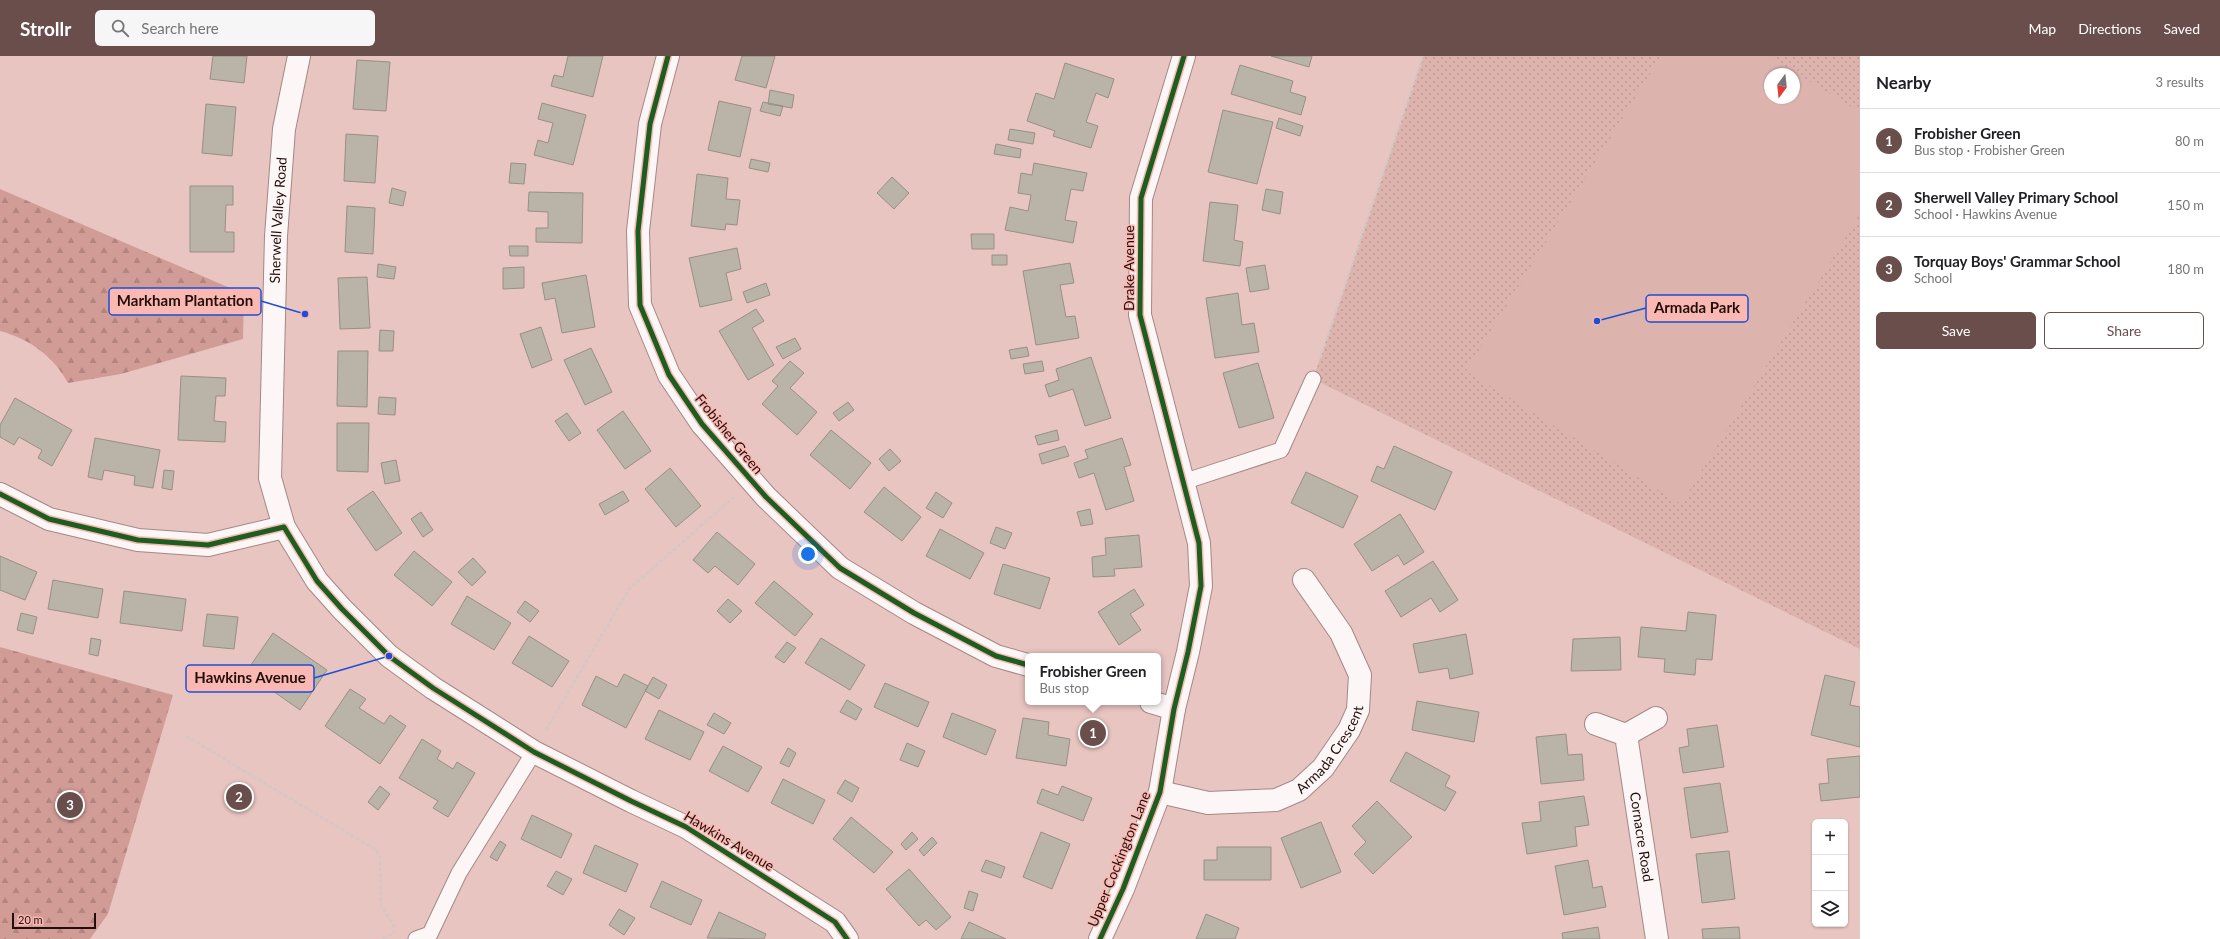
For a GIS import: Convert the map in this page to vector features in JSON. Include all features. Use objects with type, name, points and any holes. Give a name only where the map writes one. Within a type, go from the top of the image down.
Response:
[{"type":"street","name":"Sherwell Valley Road","points":[[284,527],[270,478],[276,236],[284,129],[299,56]]},
{"type":"street","name":"Frobisher Green","points":[[668,56],[650,124],[638,232],[640,305],[669,375],[702,424],[752,481],[840,568],[914,613],[996,656],[1025,664]]},
{"type":"street","name":"Drake Avenue","points":[[1183,482],[1140,315],[1139,263],[1141,198],[1184,56]]},
{"type":"street","name":"Upper Cockington Lane","points":[[1100,939],[1123,889],[1160,792],[1174,709],[1188,652],[1201,586],[1200,543],[1183,482]]},
{"type":"street","points":[[0,494],[49,519],[138,540],[208,545],[284,527]]},
{"type":"street","name":"Hawkins Avenue","points":[[284,527],[317,581],[388,656],[433,688],[534,752],[631,802],[686,827],[835,922],[847,939]]},
{"type":"street","name":"Armada Crescent","points":[[1160,792],[1208,803],[1276,800],[1299,790],[1328,761],[1349,730],[1358,710],[1360,675],[1341,633],[1304,580]]},
{"type":"street","points":[[1161,705],[1174,709]]},
{"type":"street","points":[[1596,724],[1626,735],[1656,718]]},
{"type":"street","name":"Cornacre Road","points":[[1626,735],[1657,939]]},
{"type":"lane","points":[[1183,482],[1281,450],[1313,379]]},
{"type":"lane","points":[[416,939],[430,934],[459,873],[534,752]]},
{"type":"path","points":[[1313,379],[1423,56]]},
{"type":"path","points":[[534,752],[629,589],[752,481]]},
{"type":"path","points":[[186,736],[376,850],[380,857],[381,906],[397,930]]},
{"type":"green space","points":[[0,189],[244,294],[243,339],[121,374],[68,383],[62,373],[40,350],[11,334],[0,331]]},
{"type":"green space","points":[[0,647],[173,695],[108,914],[90,939],[0,939]]},
{"type":"shaded area","points":[[1423,56],[1860,56],[1860,649],[1313,379]]},
{"type":"shaded area","points":[[1661,56],[1768,56],[1788,68],[1764,68],[1764,104],[1800,104],[1800,75],[1860,112],[1860,214],[1681,504],[1466,371]]},
{"type":"building","points":[[213,56],[247,56],[244,83],[210,79]]},
{"type":"building","points":[[568,56],[603,56],[593,97],[551,86],[554,75],[563,77]]},
{"type":"building","points":[[742,56],[775,56],[766,88],[735,80]]},
{"type":"building","points":[[1271,56],[1312,56],[1309,67]]},
{"type":"building","points":[[357,60],[390,62],[386,111],[353,109]]},
{"type":"building","points":[[1065,63],[1114,79],[1108,98],[1096,93],[1086,122],[1098,126],[1091,148],[1053,136],[1055,131],[1027,121],[1036,93],[1054,99]]},
{"type":"building","points":[[1240,65],[1293,81],[1290,92],[1306,97],[1301,115],[1231,94]]},
{"type":"building","points":[[770,90],[794,95],[792,108],[768,104]]},
{"type":"building","points":[[719,101],[751,108],[740,157],[708,150]]},
{"type":"building","points":[[763,102],[783,106],[780,116],[760,111]]},
{"type":"building","points":[[542,103],[586,115],[573,165],[534,155],[538,140],[548,143],[553,123],[538,119]]},
{"type":"building","points":[[206,104],[236,107],[232,156],[202,153]]},
{"type":"building","points":[[1223,110],[1273,122],[1257,184],[1208,172]]},
{"type":"building","points":[[1279,118],[1303,126],[1300,136],[1276,128]]},
{"type":"building","points":[[1010,129],[1035,133],[1033,144],[1008,140]]},
{"type":"building","points":[[346,134],[378,136],[375,183],[344,181]]},
{"type":"building","points":[[996,144],[1021,149],[1020,158],[994,154]]},
{"type":"building","points":[[751,159],[770,163],[768,172],[749,168]]},
{"type":"building","points":[[511,163],[526,164],[524,184],[509,183]]},
{"type":"building","points":[[1034,163],[1087,173],[1083,191],[1071,189],[1065,220],[1077,222],[1073,243],[1005,230],[1010,207],[1028,211],[1031,195],[1018,193],[1021,173],[1032,175]]},
{"type":"building","points":[[697,174],[728,178],[726,199],[740,200],[737,225],[726,224],[725,230],[691,226]]},
{"type":"building","points":[[892,177],[909,193],[894,209],[877,193]]},
{"type":"building","points":[[190,186],[233,186],[233,205],[226,205],[225,232],[234,232],[234,252],[190,252]]},
{"type":"building","points":[[392,188],[406,192],[403,206],[389,203]]},
{"type":"building","points":[[1266,189],[1283,192],[1280,214],[1262,210]]},
{"type":"building","points":[[529,192],[583,193],[582,243],[536,242],[536,228],[548,228],[548,212],[528,211]]},
{"type":"building","points":[[1210,202],[1238,205],[1234,240],[1243,242],[1240,266],[1203,261]]},
{"type":"building","points":[[347,206],[375,208],[373,254],[345,252]]},
{"type":"building","points":[[971,234],[994,234],[994,249],[972,249]]},
{"type":"building","points":[[509,246],[528,246],[528,256],[510,256]]},
{"type":"building","points":[[737,248],[741,269],[726,273],[732,300],[700,307],[689,258]]},
{"type":"building","points":[[992,255],[1007,255],[1007,265],[992,265]]},
{"type":"building","points":[[1070,263],[1074,283],[1060,285],[1066,317],[1075,316],[1079,338],[1036,345],[1023,271]]},
{"type":"building","points":[[378,264],[396,267],[394,279],[377,277]]},
{"type":"building","points":[[1265,265],[1269,289],[1250,292],[1246,268]]},
{"type":"building","points":[[524,267],[524,288],[503,289],[503,268]]},
{"type":"building","points":[[586,275],[595,327],[562,333],[555,298],[545,300],[542,283]]},
{"type":"building","points":[[367,277],[370,328],[340,329],[338,278]]},
{"type":"building","points":[[766,283],[770,295],[747,303],[743,292]]},
{"type":"building","points":[[1238,293],[1242,325],[1254,323],[1259,352],[1215,358],[1206,298]]},
{"type":"building","points":[[756,309],[764,321],[752,328],[774,365],[748,380],[719,331]]},
{"type":"building","points":[[541,327],[552,360],[532,368],[520,334]]},
{"type":"building","points":[[380,330],[394,331],[393,351],[379,351]]},
{"type":"building","points":[[795,338],[801,349],[783,359],[776,347]]},
{"type":"building","points":[[1027,347],[1029,356],[1011,359],[1009,350]]},
{"type":"building","points":[[591,348],[612,392],[585,405],[564,360]]},
{"type":"building","points":[[338,351],[368,351],[367,407],[337,406]]},
{"type":"building","points":[[1091,357],[1111,418],[1085,426],[1073,389],[1049,397],[1045,385],[1059,380],[1056,369]]},
{"type":"building","points":[[790,361],[804,373],[790,388],[817,412],[797,435],[762,404],[778,386],[772,381]]},
{"type":"building","points":[[1042,361],[1044,371],[1025,374],[1023,364]]},
{"type":"building","points":[[1258,363],[1274,418],[1239,428],[1223,373]]},
{"type":"building","points":[[181,376],[226,378],[225,396],[216,396],[214,421],[226,422],[225,442],[178,440]]},
{"type":"building","points":[[379,397],[396,398],[395,415],[378,414]]},
{"type":"building","points":[[15,398],[72,430],[52,466],[38,458],[42,450],[19,437],[14,445],[0,437],[0,425]]},
{"type":"building","points":[[848,402],[854,410],[839,421],[833,413]]},
{"type":"building","points":[[623,411],[651,451],[625,469],[597,430]]},
{"type":"building","points":[[567,413],[581,433],[569,441],[555,421]]},
{"type":"building","points":[[337,423],[369,423],[368,472],[337,471]]},
{"type":"building","points":[[831,430],[871,463],[850,489],[810,455]]},
{"type":"building","points":[[1057,430],[1059,440],[1038,445],[1035,436]]},
{"type":"building","points":[[95,438],[160,450],[153,488],[134,485],[135,476],[104,470],[102,480],[88,477]]},
{"type":"building","points":[[1122,438],[1131,465],[1124,467],[1134,501],[1106,510],[1094,473],[1079,478],[1074,463],[1088,458],[1085,450]]},
{"type":"building","points":[[1065,446],[1069,456],[1042,464],[1039,454]]},
{"type":"building","points":[[1394,446],[1452,472],[1435,510],[1371,481],[1377,466],[1384,469]]},
{"type":"building","points":[[890,449],[901,461],[889,471],[879,459]]},
{"type":"building","points":[[396,460],[400,481],[385,484],[381,463]]},
{"type":"building","points":[[670,468],[701,506],[676,527],[645,489]]},
{"type":"building","points":[[164,470],[174,471],[172,490],[162,488]]},
{"type":"building","points":[[1306,472],[1358,496],[1343,528],[1291,503]]},
{"type":"building","points":[[884,487],[921,517],[902,541],[864,512]]},
{"type":"building","points":[[373,491],[402,533],[376,551],[347,509]]},
{"type":"building","points":[[623,491],[629,501],[605,515],[599,504]]},
{"type":"building","points":[[936,492],[952,503],[943,518],[926,508]]},
{"type":"building","points":[[1090,509],[1093,524],[1081,526],[1077,512]]},
{"type":"building","points":[[421,512],[433,530],[423,537],[411,519]]},
{"type":"building","points":[[1400,514],[1424,552],[1404,565],[1398,555],[1372,571],[1354,544]]},
{"type":"building","points":[[996,527],[1012,533],[1005,549],[990,543]]},
{"type":"building","points":[[940,529],[984,553],[970,579],[926,556]]},
{"type":"building","points":[[717,532],[755,564],[738,585],[715,566],[708,573],[693,560]]},
{"type":"building","points":[[1139,535],[1142,567],[1114,569],[1115,576],[1093,577],[1092,557],[1106,555],[1105,538]]},
{"type":"building","points":[[414,551],[452,582],[432,606],[394,575]]},
{"type":"building","points":[[0,556],[37,572],[25,600],[0,590]]},
{"type":"building","points":[[473,558],[486,572],[472,586],[458,572]]},
{"type":"building","points":[[1433,561],[1458,600],[1440,612],[1431,598],[1401,617],[1385,591]]},
{"type":"building","points":[[1003,564],[1050,578],[1040,609],[994,594]]},
{"type":"building","points":[[53,580],[103,589],[98,618],[48,609]]},
{"type":"building","points":[[774,581],[813,614],[795,636],[755,603]]},
{"type":"building","points":[[1134,589],[1144,605],[1130,614],[1141,630],[1119,645],[1098,612]]},
{"type":"building","points":[[124,591],[186,599],[182,631],[120,623]]},
{"type":"building","points":[[467,596],[511,623],[494,650],[451,624]]},
{"type":"building","points":[[728,599],[742,611],[730,623],[717,611]]},
{"type":"building","points":[[525,601],[539,611],[530,622],[517,612]]},
{"type":"building","points":[[1688,612],[1716,615],[1712,660],[1696,659],[1695,675],[1664,672],[1665,659],[1638,657],[1641,627],[1686,631]]},
{"type":"building","points":[[21,613],[37,617],[33,634],[17,630]]},
{"type":"building","points":[[207,614],[238,617],[234,649],[203,646]]},
{"type":"building","points":[[273,633],[327,670],[300,710],[246,672]]},
{"type":"building","points":[[1466,634],[1473,674],[1450,679],[1448,668],[1419,673],[1413,644]]},
{"type":"building","points":[[529,636],[569,661],[552,687],[512,663]]},
{"type":"building","points":[[1620,637],[1621,670],[1571,671],[1573,639]]},
{"type":"building","points":[[91,638],[101,640],[98,656],[89,654]]},
{"type":"building","points":[[821,638],[865,665],[850,690],[805,663]]},
{"type":"building","points":[[787,642],[796,648],[784,663],[775,657]]},
{"type":"building","points":[[624,674],[648,686],[626,728],[582,705],[596,676],[617,687]]},
{"type":"building","points":[[1825,675],[1855,682],[1850,705],[1860,707],[1860,747],[1811,735]]},
{"type":"building","points":[[653,677],[667,685],[659,699],[645,691]]},
{"type":"building","points":[[885,683],[929,702],[918,727],[874,707]]},
{"type":"building","points":[[350,689],[366,699],[359,708],[384,724],[390,715],[406,726],[380,764],[325,726]]},
{"type":"building","points":[[847,700],[862,709],[856,720],[840,712]]},
{"type":"building","points":[[1417,701],[1479,712],[1474,742],[1412,730]]},
{"type":"building","points":[[659,710],[704,732],[690,760],[645,739]]},
{"type":"building","points":[[714,713],[731,723],[724,734],[707,725]]},
{"type":"building","points":[[952,713],[996,730],[986,755],[943,737]]},
{"type":"building","points":[[1023,718],[1049,722],[1048,735],[1070,739],[1066,766],[1016,758]]},
{"type":"building","points":[[1717,725],[1724,767],[1683,773],[1679,748],[1689,746],[1687,729]]},
{"type":"building","points":[[1566,734],[1568,755],[1582,754],[1584,780],[1541,784],[1536,737]]},
{"type":"building","points":[[422,739],[441,751],[437,759],[453,769],[457,762],[475,773],[448,817],[433,808],[438,801],[399,778]]},
{"type":"building","points":[[907,743],[925,751],[918,767],[900,760]]},
{"type":"building","points":[[723,746],[762,767],[748,792],[709,771]]},
{"type":"building","points":[[788,748],[796,753],[789,767],[780,763]]},
{"type":"building","points":[[1406,752],[1450,776],[1445,786],[1456,792],[1445,811],[1390,781]]},
{"type":"building","points":[[1860,756],[1860,797],[1821,801],[1819,784],[1829,783],[1827,759]]},
{"type":"building","points":[[783,779],[825,800],[813,824],[771,803]]},
{"type":"building","points":[[845,780],[859,788],[852,802],[837,793]]},
{"type":"building","points":[[1720,783],[1728,832],[1691,838],[1684,788]]},
{"type":"building","points":[[380,786],[390,794],[378,810],[368,802]]},
{"type":"building","points":[[1062,786],[1092,798],[1083,821],[1037,803],[1042,789],[1058,795]]},
{"type":"building","points":[[1584,796],[1589,825],[1575,827],[1577,846],[1527,854],[1522,823],[1541,821],[1539,802]]},
{"type":"building","points":[[1377,801],[1412,837],[1373,874],[1354,854],[1366,842],[1352,826]]},
{"type":"building","points":[[532,815],[572,834],[561,858],[521,839]]},
{"type":"building","points":[[851,817],[893,852],[874,873],[833,839]]},
{"type":"building","points":[[1321,822],[1341,872],[1301,888],[1281,838]]},
{"type":"building","points":[[912,832],[918,839],[906,850],[901,844]]},
{"type":"building","points":[[1041,832],[1070,844],[1052,889],[1023,877]]},
{"type":"building","points":[[932,837],[937,843],[924,856],[919,850]]},
{"type":"building","points":[[500,841],[506,845],[497,861],[490,857]]},
{"type":"building","points":[[595,845],[638,864],[626,892],[583,873]]},
{"type":"building","points":[[1217,847],[1271,847],[1271,880],[1204,880],[1204,860],[1217,860]]},
{"type":"building","points":[[1729,851],[1735,899],[1702,903],[1696,854]]},
{"type":"building","points":[[986,860],[1005,867],[1001,878],[981,871]]},
{"type":"building","points":[[1588,860],[1593,888],[1602,886],[1606,907],[1564,915],[1555,866]]},
{"type":"building","points":[[909,869],[951,917],[936,930],[926,920],[919,926],[886,889]]},
{"type":"building","points":[[556,871],[572,879],[563,895],[547,886]]},
{"type":"building","points":[[662,881],[702,900],[691,925],[650,907]]},
{"type":"building","points":[[969,891],[978,894],[973,911],[964,908]]},
{"type":"building","points":[[619,909],[635,918],[624,935],[609,925]]},
{"type":"building","points":[[719,912],[766,934],[764,939],[707,938]]},
{"type":"building","points":[[1206,914],[1239,928],[1235,939],[1196,939]]},
{"type":"building","points":[[969,922],[1006,939],[961,939]]},
{"type":"building","points":[[1598,927],[1600,939],[1563,939],[1562,933]]},
{"type":"building","points":[[1739,927],[1740,939],[1703,939],[1702,929]]},
{"type":"cycle path","points":[[668,56],[650,124],[638,231],[640,305],[669,375],[702,424],[766,497],[840,568],[914,613],[996,656],[1025,664]]},
{"type":"cycle path","points":[[1100,939],[1123,889],[1160,792],[1174,709],[1188,652],[1201,586],[1199,543],[1140,315],[1141,198],[1184,56]]},
{"type":"cycle path","points":[[0,494],[49,519],[138,540],[208,545],[284,527],[317,581],[342,609],[389,656],[433,688],[534,752],[686,827],[835,922],[847,939]]},
{"type":"place","name":"Markham Plantation","points":[[305,314]]},
{"type":"place","name":"Armada Park","points":[[1597,321]]},
{"type":"place","name":"Hawkins Avenue","points":[[389,656]]},
{"type":"place","name":"Frobisher Green","points":[[1093,733]]},
{"type":"place","name":"Sherwell Valley Primary School","points":[[239,797]]},
{"type":"place","name":"Torquay Boys' Grammar School","points":[[70,805]]}]
